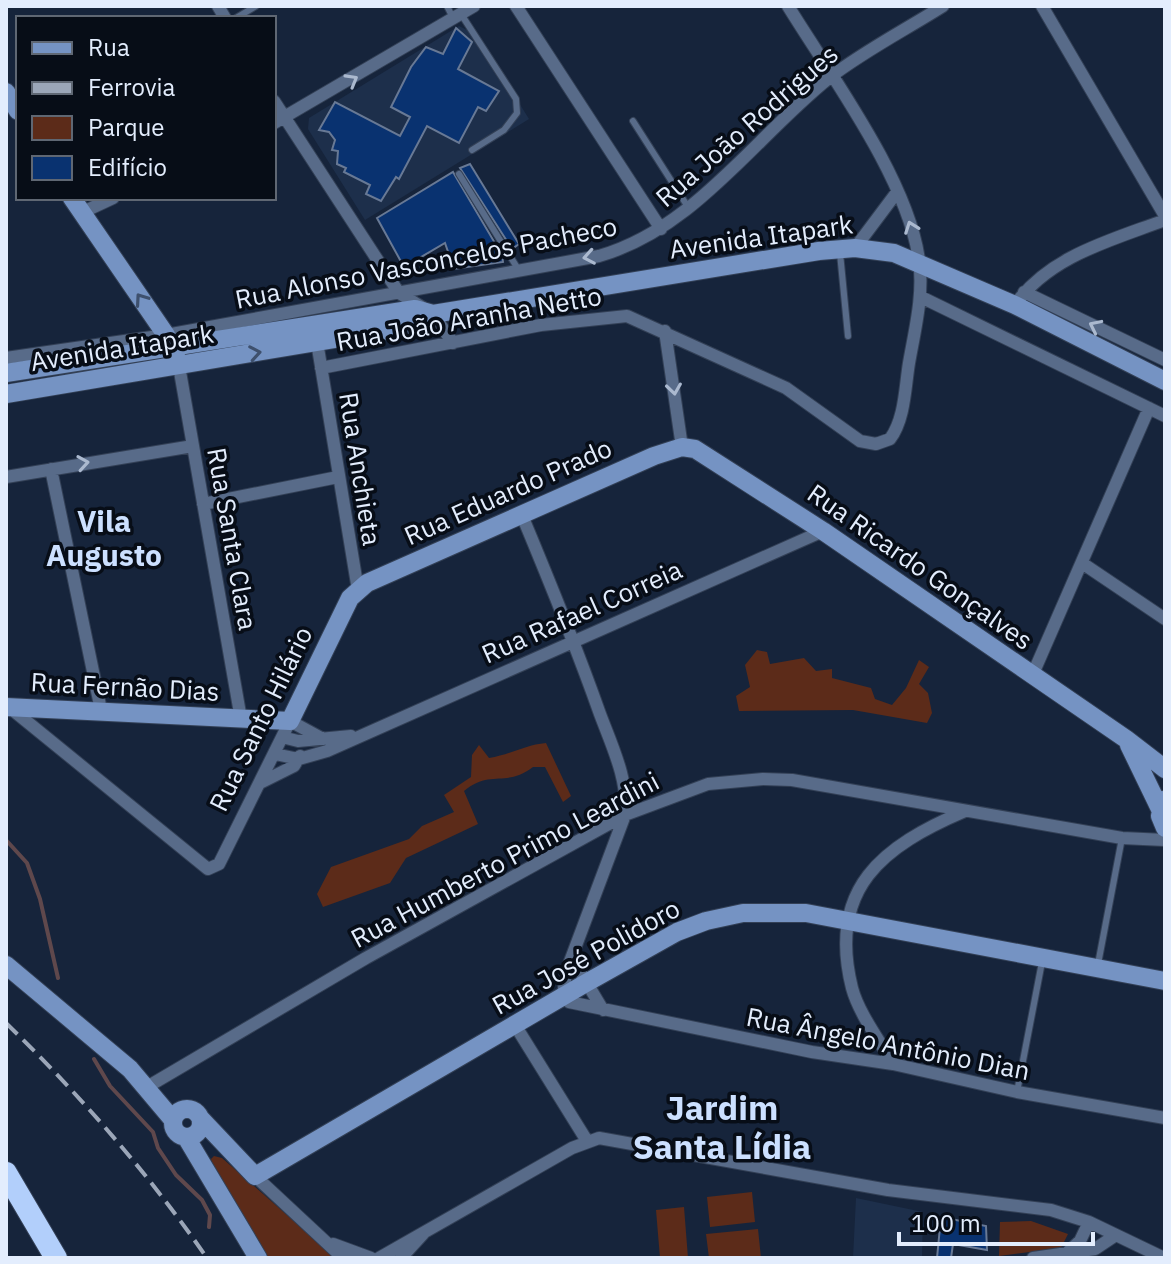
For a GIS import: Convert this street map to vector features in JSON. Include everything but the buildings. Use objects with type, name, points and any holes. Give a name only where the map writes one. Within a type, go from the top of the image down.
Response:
[{"type":"highway","points":[[6,1173],[56,1258]]},
{"type":"street","points":[[453,343],[433,314],[399,293],[279,121],[474,6]]},
{"type":"street","points":[[516,6],[661,229]]},
{"type":"street","name":"Rua João Aranha Netto","points":[[321,368],[599,316],[627,316],[776,382],[860,441],[876,444],[890,439],[900,418],[921,297],[920,262],[915,238],[897,192],[788,6]]},
{"type":"street","name":"Rua João Rodrigues","points":[[661,229],[831,76],[943,6]]},
{"type":"street","points":[[1042,6],[1165,218],[1065,261],[1020,298],[1165,360]]},
{"type":"street","points":[[847,249],[897,192]]},
{"type":"street","points":[[103,200],[77,205],[169,340],[179,366]]},
{"type":"street","name":"Rua Alonso Vasconcelos Pacheco","points":[[314,325],[399,293],[622,250],[661,229]]},
{"type":"street","name":"Avenida Itapark","points":[[6,373],[169,340],[314,325],[415,309],[433,314],[847,249],[894,253],[1020,298],[1165,381]]},
{"type":"street","points":[[921,297],[1165,416]]},
{"type":"street","name":"Avenida Itapark","points":[[6,394],[179,366],[314,325]]},
{"type":"street","name":"Rua Anchieta","points":[[314,325],[358,590]]},
{"type":"street","points":[[665,331],[682,447]]},
{"type":"street","points":[[6,358],[169,340]]},
{"type":"street","points":[[88,380],[160,363],[168,357],[169,340]]},
{"type":"street","name":"Rua Santa Clara","points":[[179,366],[241,719]]},
{"type":"street","points":[[1032,676],[1149,408]]},
{"type":"street","points":[[6,477],[193,446]]},
{"type":"street","name":"Rua Eduardo Prado","points":[[358,590],[521,513],[682,447]]},
{"type":"street","name":"Rua Ricardo Gonçalves","points":[[682,447],[707,454],[823,531],[1165,769]]},
{"type":"street","points":[[51,469],[101,710]]},
{"type":"street","points":[[203,504],[338,477]]},
{"type":"street","points":[[521,513],[574,639],[624,785],[625,815],[562,985],[563,996]]},
{"type":"street","name":"Rua Rafael Correia","points":[[260,784],[287,771],[299,759],[327,751],[358,734],[823,531]]},
{"type":"street","points":[[1082,563],[1165,619]]},
{"type":"street","name":"Rua Santo Hilário","points":[[7,707],[201,867],[212,870],[219,864],[260,784],[331,634],[358,590]]},
{"type":"street","name":"Rua Fernão Dias","points":[[7,707],[241,719],[286,729]]},
{"type":"street","points":[[286,729],[323,739]]},
{"type":"street","name":"Rua Rafael Correia","points":[[286,729],[298,741],[358,734]]},
{"type":"street","points":[[1126,739],[1163,803],[1165,829],[1151,842]]},
{"type":"street","points":[[275,754],[299,759],[298,741]]},
{"type":"street","name":"Rua Humberto Primo Leardini","points":[[149,1084],[625,815],[708,784],[763,779],[841,788],[1122,838],[1151,842],[1165,840]]},
{"type":"street","points":[[893,1064],[853,989],[848,922],[871,869],[886,853],[925,828],[965,811]]},
{"type":"street","name":"Rua José Polidoro","points":[[255,1176],[563,996],[677,932],[706,921],[773,911],[1043,956],[1165,981]]},
{"type":"street","points":[[572,958],[603,1010]]},
{"type":"street","points":[[6,965],[149,1084],[189,1126],[255,1176],[343,1258]]},
{"type":"street","name":"Rua Ângelo Antônio Dian","points":[[563,996],[579,1005],[603,1010],[1165,1118]]},
{"type":"street","points":[[515,1025],[587,1141]]},
{"type":"street","points":[[189,1126],[211,1182],[258,1258]]},
{"type":"street","points":[[381,1258],[587,1141],[614,1139],[888,1190],[1051,1210],[1089,1222],[1164,1258]]},
{"type":"street","points":[[1067,1253],[1080,1241],[1089,1222]]},
{"type":"street","points":[[401,1258],[425,1232]]},
{"type":"street","points":[[1033,1258],[1095,1249],[1116,1235]]},
{"type":"street","points":[[330,1243],[371,1258]]},
{"type":"lane","points":[[447,6],[516,99],[517,113],[512,123],[472,150]]},
{"type":"lane","points":[[633,121],[688,207]]},
{"type":"lane","points":[[459,174],[518,269]]},
{"type":"lane","points":[[847,249],[848,336]]},
{"type":"lane","points":[[1098,967],[1122,838]]},
{"type":"lane","points":[[1017,1092],[1043,956]]},
{"type":"shaded area","points":[[459,26],[477,35],[529,119],[365,220],[308,129],[309,118]]},
{"type":"shaded area","points":[[856,1198],[923,1212],[922,1258],[853,1258]]},
{"type":"green space","points":[[757,650],[767,652],[770,664],[804,658],[816,671],[832,669],[832,678],[871,688],[875,699],[892,705],[906,688],[919,660],[929,667],[919,684],[928,693],[932,713],[927,723],[853,710],[739,711],[736,696],[750,687],[745,665]]},
{"type":"green space","points":[[546,743],[571,796],[563,802],[545,767],[533,767],[514,777],[482,781],[464,791],[478,824],[406,858],[390,883],[323,907],[317,894],[331,867],[409,839],[422,826],[454,812],[444,795],[471,777],[472,755],[479,745],[489,758]]},
{"type":"green space","points":[[214,1156],[222,1158],[336,1258],[267,1258],[213,1168],[211,1159]]},
{"type":"green space","points":[[752,1192],[755,1222],[710,1227],[707,1197]]},
{"type":"green space","points":[[684,1207],[688,1258],[660,1258],[656,1210]]},
{"type":"green space","points":[[1031,1221],[1068,1234],[1061,1248],[999,1256],[1000,1222]]},
{"type":"green space","points":[[758,1229],[761,1258],[709,1258],[706,1234]]},
{"type":"waterway","points":[[6,840],[27,863],[40,899],[58,978]]},
{"type":"waterway","points":[[94,1059],[110,1086],[153,1132],[158,1148],[176,1175],[202,1200],[210,1215],[209,1227]]},
{"type":"railway","points":[[6,1023],[112,1136],[207,1258]]},
{"type":"district","name":"Vila Augusto","points":[[104,539]]},
{"type":"district","name":"Jardim Santa Lídia","points":[[722,1128]]}]
